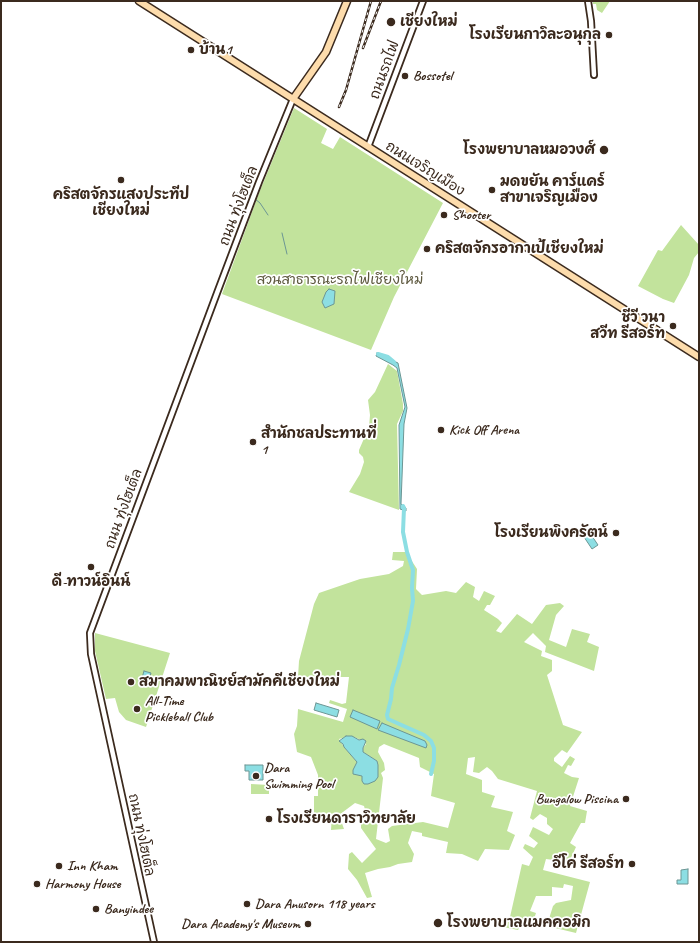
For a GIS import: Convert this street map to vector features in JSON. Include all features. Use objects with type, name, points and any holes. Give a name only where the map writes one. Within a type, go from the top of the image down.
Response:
[{"type":"main road","name":"ถนนเจริญเมือง","points":[[139,1],[699,357]]},
{"type":"main road","points":[[293,99],[326,52],[347,1]]},
{"type":"main road","points":[[285,94],[298,92]]},
{"type":"main road","points":[[298,92],[301,104]]},
{"type":"street","name":"ถนนรถไฟ","points":[[368,147],[423,1]]},
{"type":"street","points":[[588,1],[591,21],[594,75]]},
{"type":"street","name":"ถนน ทุ่งโฮเต็ล","points":[[154,942],[91,654],[90,633],[252,201],[293,99]]},
{"type":"green space","points":[[593,1],[610,1],[602,13],[597,10],[596,4],[593,4]]},
{"type":"green space","name":"สวนสาธารณะรถไฟเชียงใหม่","points":[[294,108],[327,129],[321,143],[333,149],[340,137],[443,203],[394,297],[371,350],[222,294],[259,193]]},
{"type":"green space","points":[[681,225],[699,245],[699,252],[694,258],[689,275],[674,303],[638,286],[658,250],[662,251]]},
{"type":"green space","points":[[388,364],[397,371],[403,404],[403,411],[397,424],[399,510],[349,492],[360,474],[364,462],[359,450],[369,427],[370,415],[368,400],[375,392]]},
{"type":"green space","points":[[393,552],[406,552],[417,569],[416,589],[422,595],[446,591],[456,593],[466,582],[475,587],[473,597],[479,601],[484,591],[495,596],[490,605],[487,605],[484,610],[502,623],[496,631],[501,633],[517,614],[532,624],[546,605],[560,603],[564,606],[556,615],[549,640],[566,647],[572,629],[590,634],[587,642],[599,647],[594,671],[545,652],[546,646],[533,633],[524,642],[542,651],[541,656],[552,660],[552,671],[547,675],[563,725],[582,732],[567,753],[562,750],[554,758],[554,761],[562,767],[570,756],[575,759],[571,766],[568,765],[564,773],[572,777],[579,778],[570,806],[587,811],[585,823],[581,823],[570,843],[576,847],[569,862],[546,859],[543,870],[590,882],[576,933],[551,927],[548,922],[553,906],[556,903],[571,900],[573,886],[564,884],[563,888],[552,887],[552,896],[536,896],[530,911],[536,913],[532,925],[522,923],[518,930],[503,927],[505,917],[510,917],[522,864],[529,866],[533,857],[523,848],[525,844],[534,848],[538,843],[529,836],[533,827],[549,835],[553,829],[547,824],[547,818],[540,814],[533,820],[530,818],[537,791],[498,779],[487,767],[479,773],[473,772],[475,757],[468,758],[466,774],[482,780],[482,792],[495,796],[491,807],[513,812],[507,831],[515,835],[509,850],[485,849],[478,861],[462,854],[446,853],[448,842],[422,836],[422,833],[412,831],[408,843],[414,854],[412,862],[398,864],[365,873],[372,897],[367,898],[357,880],[348,869],[349,854],[352,852],[362,863],[376,849],[361,828],[361,822],[368,821],[364,806],[355,803],[339,815],[344,829],[331,830],[332,814],[314,814],[314,796],[318,796],[318,775],[311,757],[297,752],[294,734],[297,726],[298,709],[343,722],[347,709],[329,703],[330,700],[342,704],[346,703],[349,677],[298,677],[299,661],[314,604],[319,593],[360,579],[389,574],[403,566],[404,561],[392,560]],"holes":[[[354,737],[366,744],[363,748],[363,752],[377,761],[378,777],[362,779],[362,776],[353,772],[357,762],[339,739]],[[384,744],[419,758],[420,767],[434,774],[431,796],[455,803],[448,828],[423,822],[392,826],[388,829],[390,841],[386,843],[376,839],[383,778],[381,773],[385,770],[384,763],[378,752],[379,747]]]},
{"type":"green space","name":"สมาคมพาณิชย์สามัคคีเชียงใหม่","points":[[95,633],[170,653],[146,727],[126,720],[119,712],[115,698],[106,699],[95,651]]},
{"type":"green space","points":[[251,784],[269,785],[269,794],[251,794]]},
{"type":"water","points":[[329,289],[335,291],[334,304],[325,308],[322,302],[326,292]]},
{"type":"water","points":[[377,353],[398,363],[407,408],[404,424],[401,504],[406,508],[406,511],[400,509],[399,425],[405,407],[397,368],[376,356]]},
{"type":"water","points":[[590,533],[598,545],[592,549],[584,537]]},
{"type":"water","points":[[144,671],[151,673],[147,686],[141,685],[139,681],[139,678],[142,678]]},
{"type":"water","points":[[316,703],[339,710],[337,717],[314,710]]},
{"type":"water","points":[[353,710],[380,721],[377,729],[350,717]]},
{"type":"water","points":[[382,723],[425,741],[427,745],[426,748],[378,730]]},
{"type":"water","points":[[346,736],[352,736],[359,740],[363,739],[366,741],[363,752],[377,761],[378,765],[378,777],[375,781],[364,784],[362,781],[362,776],[353,774],[353,770],[357,762],[339,741]]},
{"type":"water","name":"Dara Swimming Pool","points":[[245,765],[263,765],[263,780],[249,780],[249,771],[245,771]]},
{"type":"water","points":[[688,869],[688,884],[677,884],[677,880],[681,880],[681,870]]},
{"type":"waterway","points":[[237,193],[248,194],[252,197]]},
{"type":"waterway","points":[[255,199],[260,203],[268,215]]},
{"type":"waterway","points":[[282,233],[287,254]]},
{"type":"waterway","points":[[378,354],[388,357],[394,362]]},
{"type":"waterway","points":[[403,506],[403,532],[407,552],[413,570],[413,601],[408,629],[392,688],[387,715],[388,719],[424,735],[431,741],[434,748],[434,761],[431,774]]},
{"type":"railway","points":[[339,107],[346,90],[371,1]]},
{"type":"railway","points":[[363,48],[381,1]]},
{"type":"place","name":"เชียงใหม่","points":[[391,22]]},
{"type":"place","name":"โรงเรียนกาวิละอนุกุล","points":[[609,35]]},
{"type":"place","name":"บ้าน1","points":[[191,50]]},
{"type":"place","name":"Bossotel","points":[[405,76]]},
{"type":"place","name":"โรงพยาบาลหมอวงศ์","points":[[604,150]]},
{"type":"place","name":"คริสตจักรแสงประทีป เชียงใหม่","points":[[121,180]]},
{"type":"place","name":"มดขยัน คาร์แคร์ สาขาเจริญเมือง","points":[[492,190]]},
{"type":"place","name":"Shooter","points":[[444,215]]},
{"type":"place","name":"คริสตจักรอากาเป้เชียงใหม่","points":[[427,249]]},
{"type":"place","name":"ชีวี วนา สวีท รีสอร์ท","points":[[673,326]]},
{"type":"place","name":"Kick Off Arena","points":[[441,430]]},
{"type":"place","name":"สำนักชลประทานที่ 1","points":[[253,442]]},
{"type":"place","name":"โรงเรียนพิงครัตน์","points":[[616,533]]},
{"type":"place","name":"ดี-ทาวน์อินน์","points":[[91,567]]},
{"type":"place","name":"สมาคมพาณิชย์สามัคคีเชียงใหม่","points":[[131,682]]},
{"type":"place","name":"All-Time Pickleball Club","points":[[137,709]]},
{"type":"place","name":"Dara Swimming Pool","points":[[256,776]]},
{"type":"place","name":"Bungalow Piscina","points":[[626,799]]},
{"type":"place","name":"โรงเรียนดาราวิทยาลัย","points":[[269,819]]},
{"type":"place","name":"อีโค่ รีสอร์ท","points":[[632,864]]},
{"type":"place","name":"Inn Kham","points":[[59,866]]},
{"type":"place","name":"Harmony House","points":[[37,884]]},
{"type":"place","name":"Dara Anusorn 118 years","points":[[247,904]]},
{"type":"place","name":"Banyindee","points":[[96,909]]},
{"type":"place","name":"โรงพยาบาลแมคคอมิก","points":[[438,923]]},
{"type":"place","name":"Dara Academy's Museum","points":[[308,924]]}]
